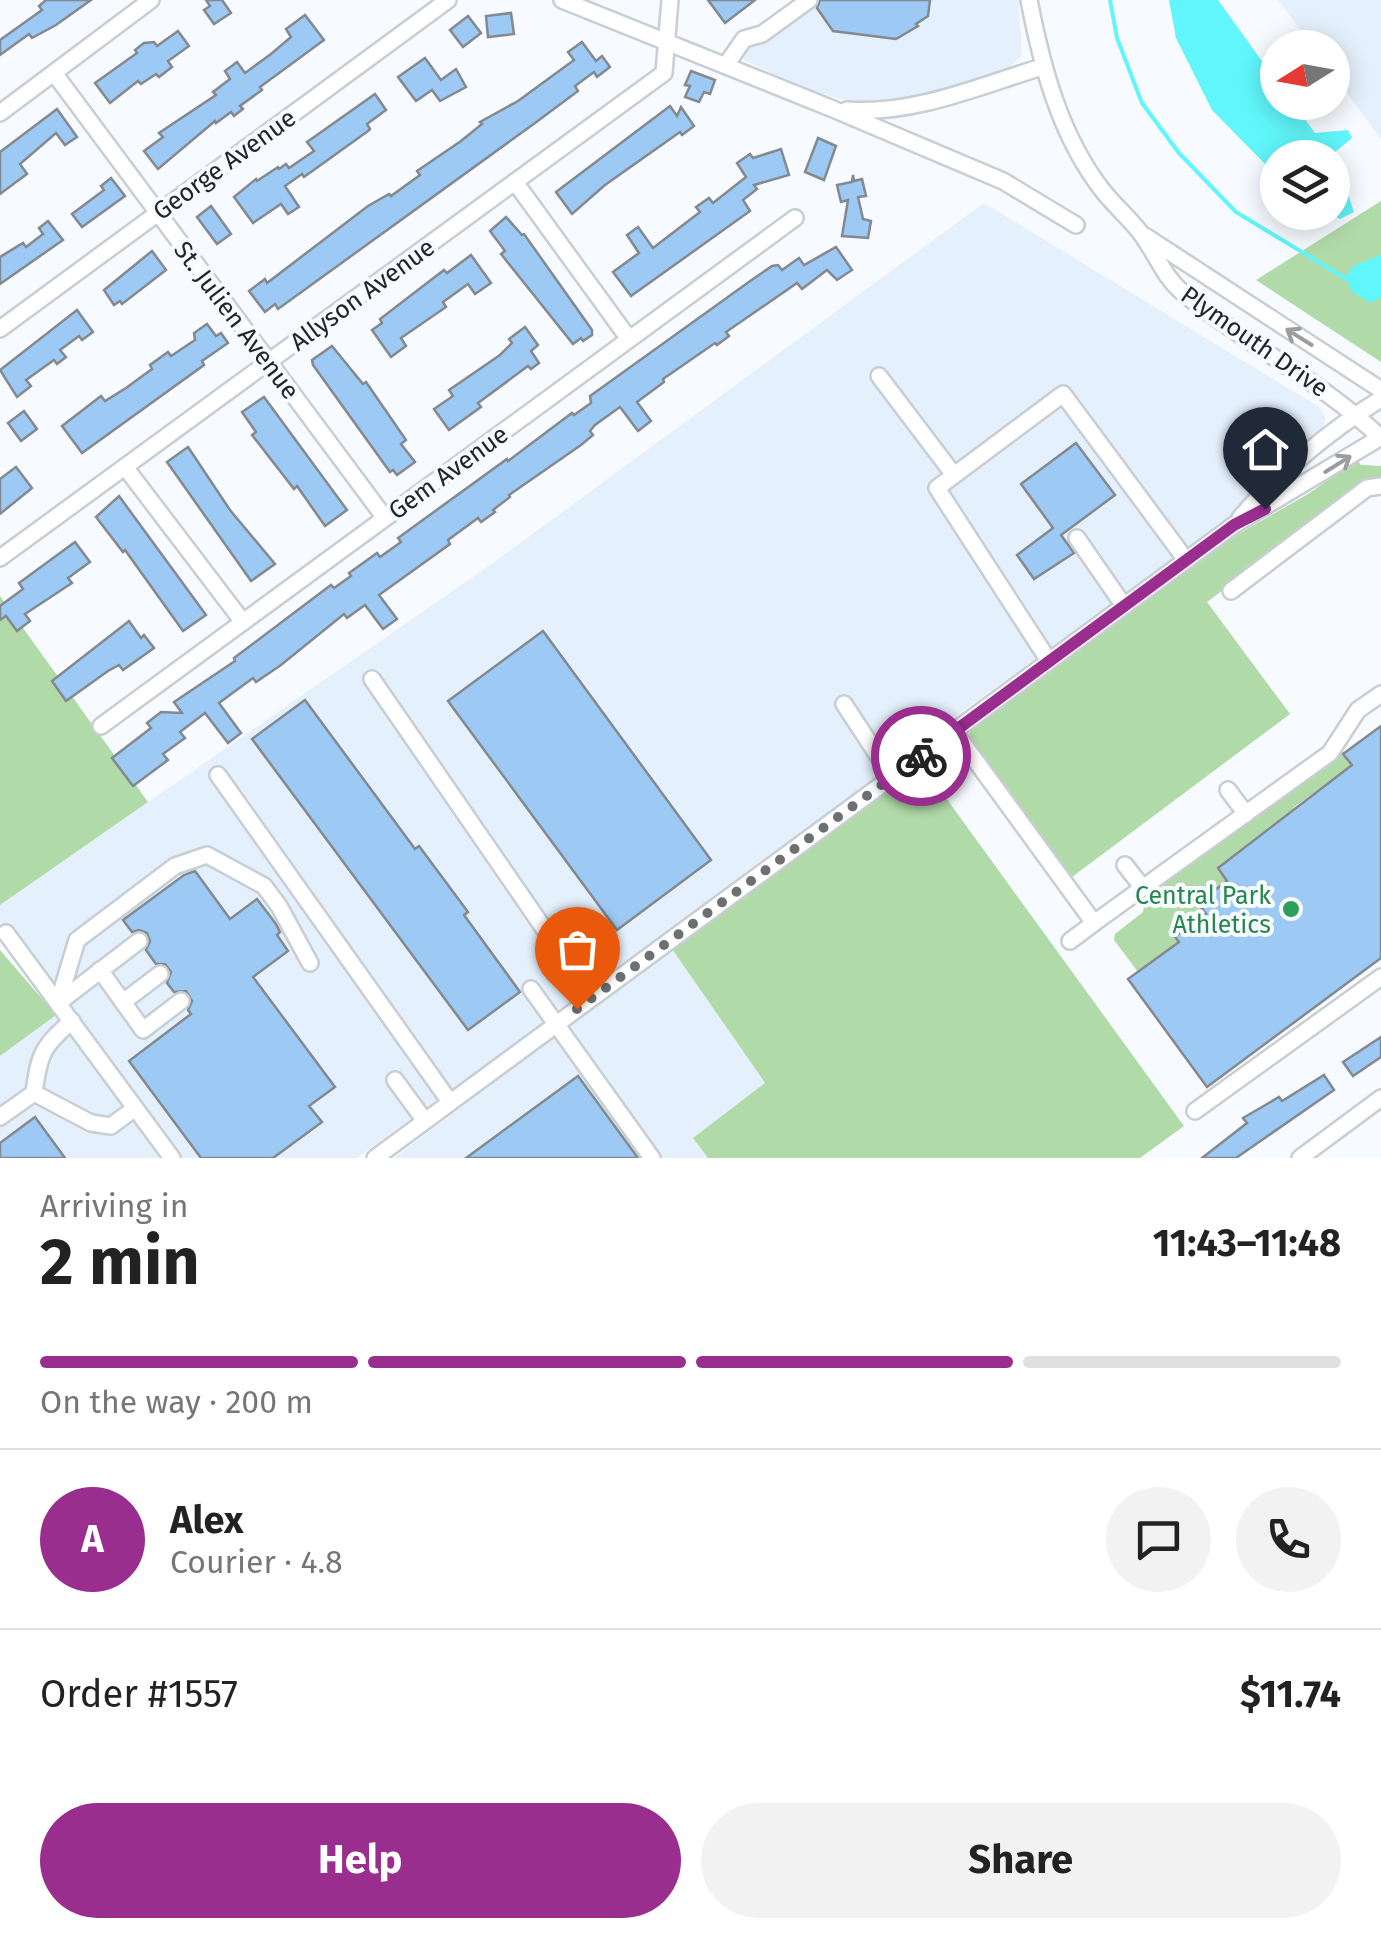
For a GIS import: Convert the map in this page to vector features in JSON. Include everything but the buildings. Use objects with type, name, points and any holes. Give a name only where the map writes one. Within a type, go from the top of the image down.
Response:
[{"type":"street","points":[[0,112],[151,0]]},
{"type":"street","name":"George Avenue","points":[[0,329],[448,0]]},
{"type":"street","points":[[562,0],[1003,181],[1076,226]]},
{"type":"street","name":"Allyson Avenue","points":[[0,558],[664,73],[670,0]]},
{"type":"street","points":[[726,66],[744,39],[762,34],[809,0]]},
{"type":"street","name":"Plymouth Drive","points":[[1030,0],[1042,67],[1062,120],[1102,190],[1142,234],[1161,270],[1181,291],[1356,414],[1381,437]]},
{"type":"street","points":[[833,108],[876,112],[910,107],[1042,67]]},
{"type":"street","name":"St. Julien Avenue","points":[[54,73],[385,518]]},
{"type":"street","points":[[515,182],[629,339]]},
{"type":"street","name":"Gem Avenue","points":[[100,726],[795,218]]},
{"type":"street","name":"Plymouth Drive","points":[[1142,234],[1381,390]]},
{"type":"street","points":[[879,376],[954,474]]},
{"type":"street","points":[[1049,662],[937,488],[954,474],[1063,394],[1186,560]]},
{"type":"street","points":[[1234,525],[1257,498],[1356,414],[1381,399]]},
{"type":"street","points":[[375,1158],[1234,525],[1381,437]]},
{"type":"street","points":[[125,466],[242,622]]},
{"type":"street","points":[[1231,591],[1368,488],[1381,486]]},
{"type":"street","points":[[1076,538],[1124,606]]},
{"type":"street","points":[[372,679],[556,946],[597,994]]},
{"type":"street","points":[[1070,941],[1330,753],[1358,710],[1381,694]]},
{"type":"street","points":[[844,704],[892,777]]},
{"type":"street","points":[[954,731],[1094,923]]},
{"type":"street","points":[[218,775],[450,1102]]},
{"type":"street","points":[[1228,790],[1246,814]]},
{"type":"street","points":[[58,1003],[77,940],[175,866],[206,854],[264,886],[310,963]]},
{"type":"street","points":[[1125,865],[1143,888]]},
{"type":"street","points":[[6,933],[172,1158]]},
{"type":"street","points":[[58,1003],[138,940]]},
{"type":"street","points":[[100,970],[143,1030],[181,1001]]},
{"type":"street","points":[[123,1002],[160,974]]},
{"type":"street","points":[[1195,1111],[1381,977]]},
{"type":"street","points":[[531,989],[652,1158]]},
{"type":"street","points":[[0,1117],[34,1093],[38,1057],[72,1021]]},
{"type":"street","points":[[395,1080],[425,1121]]},
{"type":"street","points":[[34,1093],[91,1124],[111,1126],[135,1108]]},
{"type":"street","points":[[1300,1158],[1381,1098]]},
{"type":"shaded area","points":[[801,0],[1018,0],[1022,55],[1006,71],[918,98],[878,103],[851,102],[800,87],[726,51],[733,39],[767,24]]},
{"type":"shaded area","points":[[1278,0],[1381,0],[1381,139],[1350,97],[1350,30],[1300,30]]},
{"type":"shaded area","points":[[984,203],[1319,407],[1325,417],[1323,430],[1226,522],[914,746],[835,810],[357,1158],[180,1158],[0,921],[0,905],[493,563]]},
{"type":"shaded area","points":[[672,949],[765,1084],[694,1137],[708,1158],[394,1158]]},
{"type":"shaded area","points":[[56,1015],[162,1158],[0,1158],[0,1056]]},
{"type":"green space","points":[[1381,201],[1381,362],[1256,280],[1335,230],[1350,230],[1350,221]]},
{"type":"green space","points":[[1357,460],[1361,465],[1381,466],[1381,477],[1368,482],[1207,602],[1290,714],[1068,880],[968,744],[970,730],[1233,537],[1308,494]]},
{"type":"green space","points":[[0,596],[148,802],[0,905]]},
{"type":"green space","points":[[954,742],[972,766],[941,791],[1184,1126],[1140,1158],[708,1158],[693,1138],[765,1083],[672,949]]},
{"type":"green space","points":[[1343,751],[1352,765],[1293,808],[1297,815],[1279,823],[1218,868],[1227,881],[1198,902],[1206,914],[1179,942],[1138,972],[1114,940],[1115,934],[1143,912],[1145,896]]},
{"type":"green space","points":[[0,950],[56,1015],[0,1056]]},
{"type":"water","points":[[1169,0],[1218,0],[1260,58],[1260,120],[1305,120],[1315,133],[1348,130],[1352,138],[1260,140],[1260,159],[1212,110],[1176,38]]},
{"type":"water","points":[[1381,255],[1381,297],[1371,303],[1352,292],[1345,278],[1353,266]]},
{"type":"waterway","points":[[1110,0],[1117,38],[1142,103],[1179,153],[1236,212],[1345,278]]},
{"type":"way so far","points":[[577,1009],[921,756]]},
{"type":"place","name":"Central Park Athletics","points":[[1291,909]]},
{"type":"route","points":[[921,756],[1234,525],[1265,509]]}]
